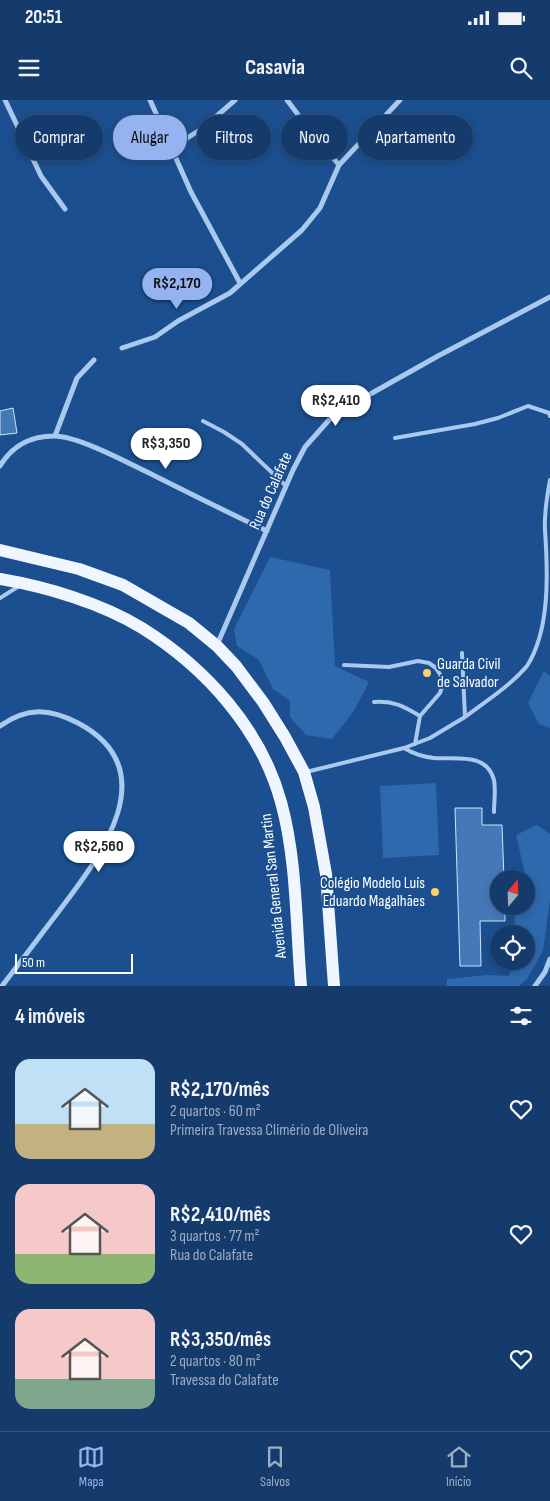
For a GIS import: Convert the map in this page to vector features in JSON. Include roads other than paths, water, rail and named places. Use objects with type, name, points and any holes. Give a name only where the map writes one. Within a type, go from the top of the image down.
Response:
[{"type":"main road","points":[[0,550],[79,569],[123,585],[189,623],[217,646],[236,666],[286,737],[304,772],[314,807],[326,874],[334,986]]},
{"type":"main road","name":"Avenida General San Martin","points":[[0,579],[25,583],[69,596],[142,628],[205,676],[229,703],[268,765],[281,801],[288,834],[301,986]]},
{"type":"street","points":[[5,100],[41,176],[65,209]]},
{"type":"street","points":[[150,100],[157,115]]},
{"type":"street","points":[[187,138],[203,128],[235,100]]},
{"type":"street","points":[[287,100],[339,165]]},
{"type":"street","points":[[122,348],[155,337],[178,321],[230,293],[302,230],[314,218],[320,208],[339,165],[400,100]]},
{"type":"street","points":[[178,160],[191,192],[240,283]]},
{"type":"street","name":"Rua do Calafate","points":[[217,646],[286,486],[305,447],[329,420],[365,396],[550,297]]},
{"type":"street","points":[[55,436],[77,378],[94,360]]},
{"type":"street","points":[[0,466],[21,444],[37,438],[55,436],[71,439],[115,457],[267,531]]},
{"type":"street","points":[[0,726],[11,718],[26,712],[45,712],[65,716],[84,726],[105,742],[117,760],[122,780],[116,822],[106,845],[89,872],[2,986]]},
{"type":"street","points":[[534,986],[545,972],[550,959]]},
{"type":"lane","points":[[395,438],[475,424],[498,418],[528,406],[549,413],[550,416]]},
{"type":"lane","points":[[203,421],[242,444],[286,486]]},
{"type":"lane","points":[[304,772],[404,748],[447,729],[515,679],[528,665],[543,642],[549,604],[550,570],[545,528],[546,503],[550,480]]},
{"type":"lane","points":[[0,598],[25,583]]},
{"type":"lane","points":[[462,653],[465,717]]},
{"type":"lane","points":[[344,665],[389,666],[418,661],[429,663],[436,668],[443,684],[440,693],[420,716],[415,744]]},
{"type":"lane","points":[[374,702],[392,702],[420,716]]},
{"type":"lane","points":[[404,748],[413,754],[423,757],[479,761],[487,766],[495,782],[494,812]]},
{"type":"place","name":"Guarda Civil de Salvador","points":[[427,673]]},
{"type":"place","name":"Colégio Modelo Luís Eduardo Magalhães","points":[[435,892]]}]
